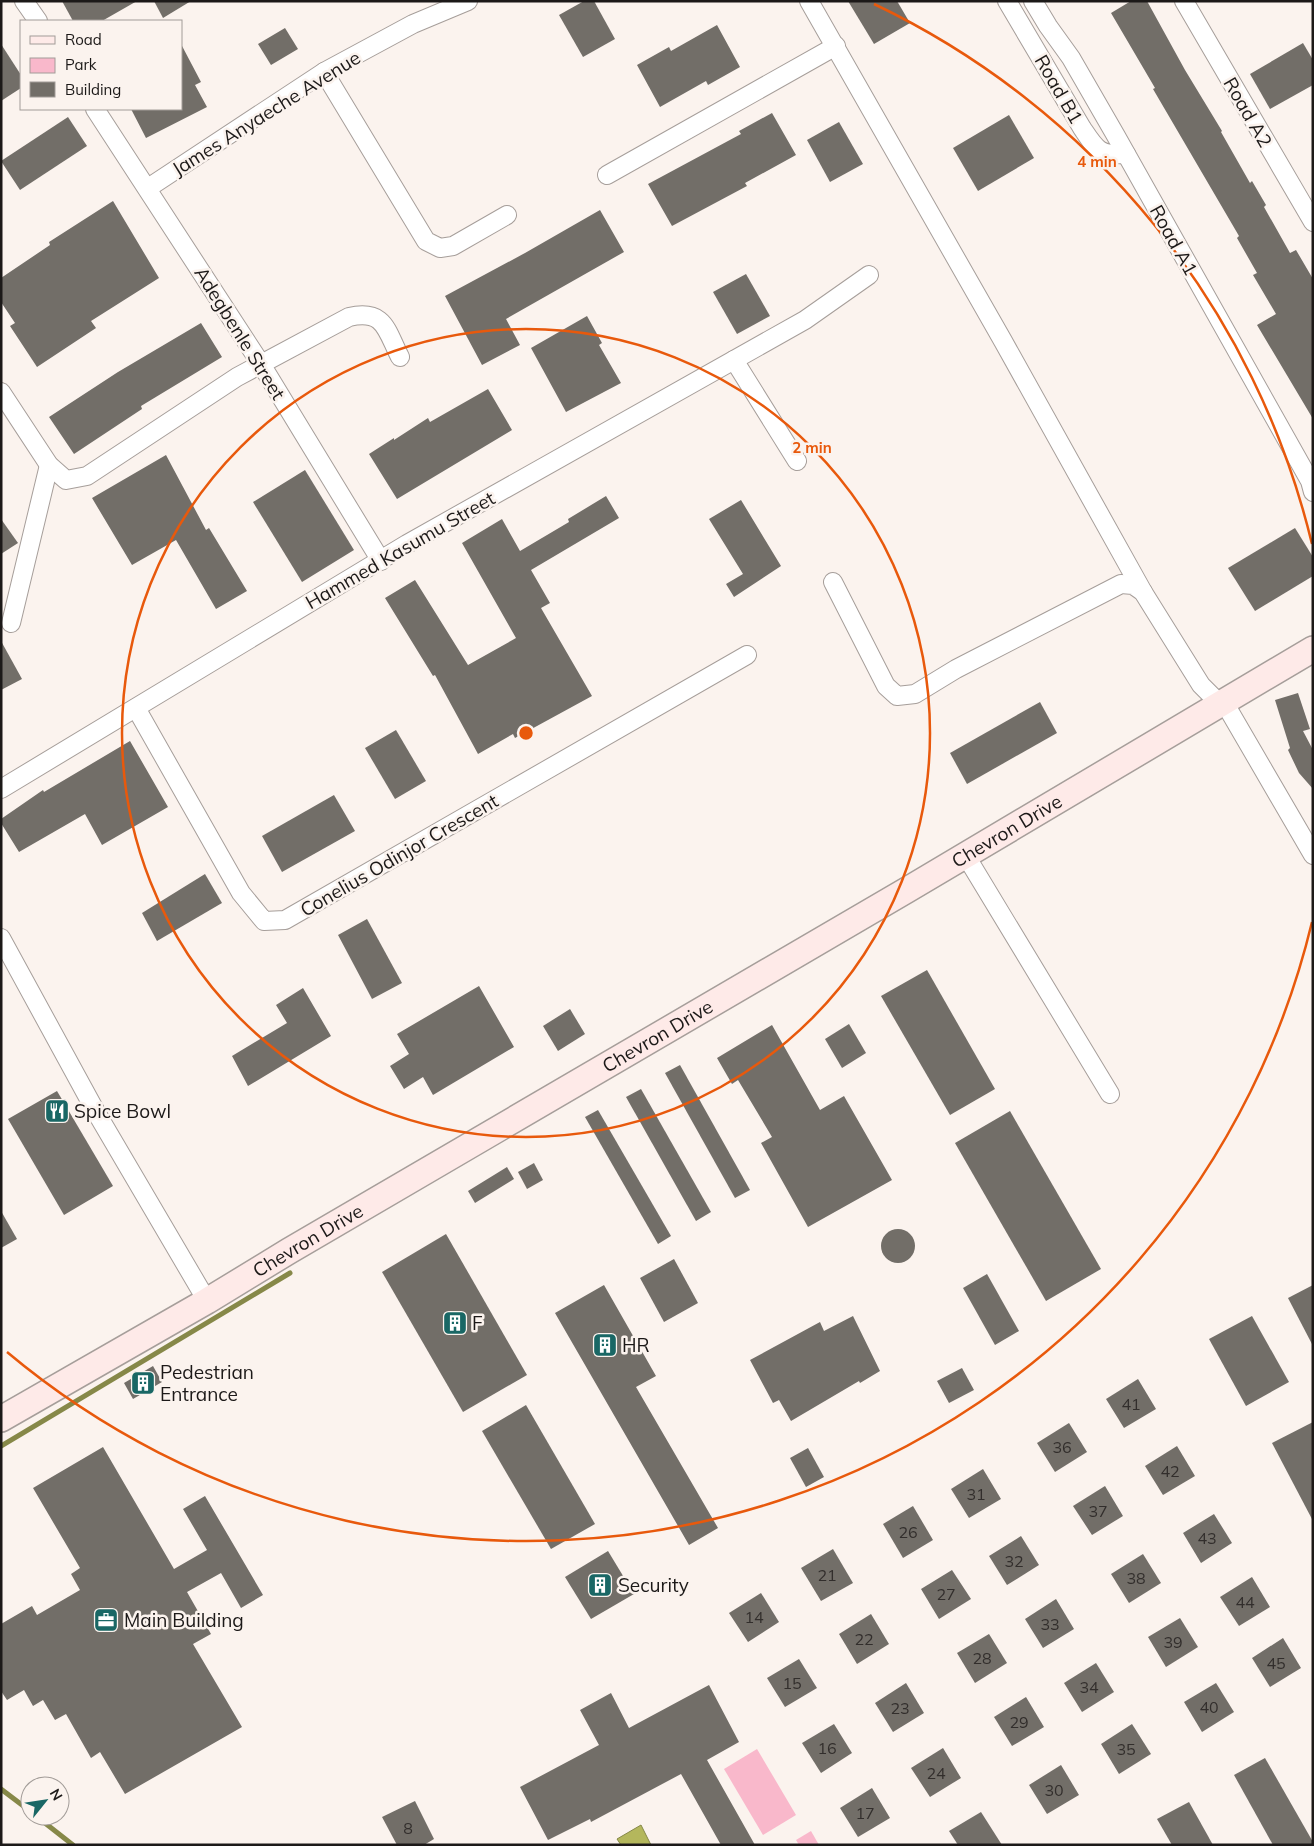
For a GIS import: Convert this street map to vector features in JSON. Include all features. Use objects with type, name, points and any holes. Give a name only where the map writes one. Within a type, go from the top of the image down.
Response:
[{"type":"main road","name":"Chevron Drive","points":[[1,1419],[207,1301],[966,856],[1313,649]]},
{"type":"street","points":[[24,1],[37,20]]},
{"type":"street","name":"James Anyaeche Avenue","points":[[148,188],[324,72],[413,24],[468,1]]},
{"type":"street","points":[[809,1],[1008,350],[1143,592],[1200,686],[1214,698],[1224,702],[1313,855]]},
{"type":"street","name":"Road B1","points":[[1007,1],[1093,145],[1105,154],[1126,154]]},
{"type":"street","name":"Road A1","points":[[1033,1],[1071,58],[1312,486]]},
{"type":"street","name":"Road A2","points":[[1184,1],[1313,222]]},
{"type":"street","points":[[607,175],[836,46]]},
{"type":"street","points":[[324,72],[426,241],[440,248],[453,246],[507,215]]},
{"type":"street","name":"Adegbenle Street","points":[[96,110],[261,364],[380,561]]},
{"type":"street","name":"Hammed Kasumu Street","points":[[1,789],[380,561],[805,320],[869,275]]},
{"type":"street","points":[[1,392],[49,465],[66,480],[87,476],[237,377],[349,317],[370,314],[380,319],[400,357]]},
{"type":"street","points":[[734,360],[797,461]]},
{"type":"street","points":[[11,623],[49,465]]},
{"type":"street","points":[[833,582],[886,686],[897,696],[915,694],[956,669],[1120,584],[1133,585],[1143,592]]},
{"type":"street","name":"Conelius Odinjor Crescent","points":[[136,708],[242,893],[264,921],[286,920],[747,655]]},
{"type":"street","points":[[966,856],[1110,1094]]},
{"type":"street","points":[[1,938],[96,1112],[207,1301]]},
{"type":"green space","points":[[757,1749],[796,1815],[763,1835],[724,1769]]},
{"type":"green space","points":[[811,1831],[819,1845],[799,1845],[796,1840]]},
{"type":"shaded area","points":[[641,1825],[651,1845],[621,1845],[617,1839]]},
{"type":"building","points":[[62,1],[137,1],[104,20],[72,20]]},
{"type":"building","points":[[154,1],[191,1],[163,18]]},
{"type":"building","points":[[584,1],[594,1],[615,39],[583,57],[559,15]]},
{"type":"building","points":[[848,1],[897,1],[910,23],[874,44]]},
{"type":"building","points":[[1131,1],[1147,1],[1250,183],[1252,181],[1266,205],[1264,207],[1290,253],[1296,250],[1313,279],[1313,419],[1257,325],[1276,314],[1253,275],[1257,273],[1237,238],[1239,236],[1111,13]]},
{"type":"building","points":[[717,25],[740,67],[708,85],[706,81],[660,107],[637,65],[669,47],[671,51]]},
{"type":"building","points":[[285,28],[298,49],[271,65],[258,44]]},
{"type":"building","points":[[1303,43],[1313,60],[1313,85],[1270,109],[1250,74]]},
{"type":"building","points":[[1,44],[20,73],[20,89],[1,101]]},
{"type":"building","points":[[182,46],[201,82],[195,85],[207,107],[146,138],[132,110],[182,110]]},
{"type":"building","points":[[772,113],[796,155],[745,183],[747,186],[672,226],[648,184],[741,134],[739,131]]},
{"type":"building","points":[[1009,115],[1034,158],[978,191],[953,148]]},
{"type":"building","points":[[68,117],[87,146],[20,190],[1,161]]},
{"type":"building","points":[[839,122],[863,164],[830,182],[807,140]]},
{"type":"building","points":[[113,201],[159,278],[91,321],[96,328],[37,367],[10,326],[15,323],[1,302],[1,278],[50,245],[49,242]]},
{"type":"building","points":[[600,210],[624,252],[506,319],[520,345],[482,365],[445,296]]},
{"type":"building","points":[[746,274],[770,316],[737,334],[713,292]]},
{"type":"building","points":[[587,316],[602,343],[599,345],[621,383],[566,412],[531,348]]},
{"type":"building","points":[[201,323],[222,357],[141,406],[142,409],[74,454],[49,417],[118,372]]},
{"type":"building","points":[[488,389],[512,430],[397,499],[369,454],[428,418],[430,422]]},
{"type":"building","points":[[166,455],[206,530],[209,528],[247,591],[216,609],[176,540],[132,565],[92,498]]},
{"type":"building","points":[[305,470],[354,550],[302,582],[253,502]]},
{"type":"building","points":[[606,496],[619,518],[531,570],[550,603],[541,608],[592,696],[515,738],[513,734],[478,754],[435,675],[433,676],[385,598],[415,580],[468,665],[516,638],[462,543],[502,519],[520,551],[569,522],[568,519]]},
{"type":"building","points":[[741,500],[781,566],[734,597],[726,584],[743,574],[709,519]]},
{"type":"building","points":[[1,519],[18,543],[1,554]]},
{"type":"building","points":[[1295,528],[1313,557],[1313,576],[1255,611],[1228,568]]},
{"type":"building","points":[[1,641],[22,679],[1,690]]},
{"type":"building","points":[[1298,693],[1310,729],[1303,731],[1313,750],[1313,789],[1299,773],[1288,750],[1290,748],[1275,700]]},
{"type":"building","points":[[1040,702],[1057,733],[967,784],[950,753]]},
{"type":"building","points":[[396,730],[426,781],[395,799],[365,748]]},
{"type":"building","points":[[130,741],[168,807],[102,845],[85,814],[19,852],[1,823],[1,819],[43,790],[44,792]]},
{"type":"building","points":[[334,795],[355,831],[282,872],[262,836]]},
{"type":"building","points":[[205,874],[222,903],[157,941],[142,913]]},
{"type":"building","points":[[367,919],[402,983],[372,999],[338,935]]},
{"type":"building","points":[[927,970],[995,1089],[950,1115],[881,996]]},
{"type":"building","points":[[479,986],[514,1047],[433,1095],[423,1077],[404,1089],[390,1066],[409,1054],[397,1034]]},
{"type":"building","points":[[303,988],[331,1036],[248,1086],[232,1056],[287,1023],[276,1005]]},
{"type":"building","points":[[570,1009],[585,1034],[558,1051],[543,1026]]},
{"type":"building","points":[[849,1024],[866,1053],[842,1068],[825,1039]]},
{"type":"building","points":[[772,1025],[820,1110],[844,1096],[892,1180],[808,1227],[761,1143],[772,1137],[738,1080],[732,1084],[717,1058]]},
{"type":"building","points":[[680,1065],[750,1190],[735,1198],[665,1073]]},
{"type":"building","points":[[641,1089],[711,1212],[696,1221],[626,1097]]},
{"type":"building","points":[[57,1091],[113,1186],[64,1215],[8,1119]]},
{"type":"building","points":[[598,1110],[671,1236],[658,1244],[585,1117]]},
{"type":"building","points":[[1010,1111],[1101,1269],[1046,1301],[955,1143]]},
{"type":"building","points":[[534,1163],[543,1180],[527,1189],[518,1172]]},
{"type":"building","points":[[507,1167],[514,1179],[475,1203],[468,1191]]},
{"type":"building","points":[[1,1211],[17,1239],[1,1248]]},
{"type":"building","points":[[898,1229],[910,1234],[915,1246],[910,1258],[898,1263],[886,1258],[881,1246],[886,1234]]},
{"type":"building","name":"F","points":[[446,1234],[527,1375],[463,1412],[382,1272]]},
{"type":"building","points":[[674,1259],[698,1303],[664,1322],[640,1278]]},
{"type":"building","points":[[987,1274],[1019,1331],[995,1345],[963,1288]]},
{"type":"building","points":[[604,1285],[656,1376],[636,1387],[718,1528],[689,1545],[555,1313]]},
{"type":"building","points":[[1313,1285],[1313,1346],[1288,1298]]},
{"type":"building","points":[[853,1316],[880,1371],[860,1383],[859,1381],[791,1421],[779,1400],[773,1403],[750,1360],[820,1322],[824,1331]]},
{"type":"building","points":[[1252,1316],[1289,1382],[1246,1406],[1209,1339]]},
{"type":"building","name":"Pedestrian Entrance","points":[[153,1366],[162,1382],[133,1399],[124,1383]]},
{"type":"building","points":[[962,1368],[974,1390],[949,1403],[937,1381]]},
{"type":"building","points":[[1138,1379],[1156,1409],[1124,1428],[1106,1399]]},
{"type":"building","points":[[526,1405],[595,1524],[551,1549],[482,1431]]},
{"type":"building","points":[[1313,1422],[1313,1521],[1272,1443]]},
{"type":"building","points":[[1069,1423],[1087,1452],[1055,1472],[1037,1443]]},
{"type":"building","points":[[1177,1446],[1195,1476],[1163,1495],[1145,1466]]},
{"type":"building","name":"Main Building","points":[[103,1447],[174,1569],[207,1550],[183,1509],[205,1496],[263,1595],[241,1608],[221,1573],[187,1592],[211,1634],[193,1644],[242,1727],[125,1794],[100,1752],[91,1758],[66,1714],[55,1720],[43,1700],[33,1706],[24,1690],[7,1700],[1,1691],[1,1624],[32,1606],[37,1615],[80,1590],[71,1574],[80,1568],[33,1488]]},
{"type":"building","points":[[808,1448],[824,1477],[806,1487],[790,1458]]},
{"type":"building","points":[[983,1469],[1001,1499],[969,1518],[951,1489]]},
{"type":"building","points":[[1105,1486],[1123,1516],[1092,1535],[1073,1506]]},
{"type":"building","points":[[913,1506],[933,1540],[903,1558],[883,1524]]},
{"type":"building","points":[[1214,1514],[1232,1543],[1201,1563],[1183,1533]]},
{"type":"building","points":[[1021,1536],[1039,1565],[1007,1585],[989,1556]]},
{"type":"building","points":[[833,1549],[853,1583],[821,1601],[801,1568]]},
{"type":"building","name":"Security","points":[[608,1551],[634,1594],[591,1619],[565,1577]]},
{"type":"building","points":[[1143,1554],[1161,1583],[1129,1603],[1111,1574]]},
{"type":"building","points":[[952,1570],[971,1599],[939,1619],[921,1589]]},
{"type":"building","points":[[1252,1577],[1270,1607],[1239,1626],[1220,1597]]},
{"type":"building","points":[[761,1593],[779,1622],[748,1642],[729,1613]]},
{"type":"building","points":[[1056,1599],[1074,1629],[1043,1648],[1025,1619]]},
{"type":"building","points":[[871,1614],[889,1644],[857,1664],[839,1634]]},
{"type":"building","points":[[1180,1618],[1198,1647],[1166,1667],[1148,1637]]},
{"type":"building","points":[[989,1634],[1007,1663],[975,1683],[957,1653]]},
{"type":"building","points":[[1283,1638],[1301,1668],[1270,1687],[1252,1658]]},
{"type":"building","points":[[799,1659],[817,1688],[785,1707],[767,1678]]},
{"type":"building","points":[[1096,1663],[1114,1692],[1082,1712],[1064,1683]]},
{"type":"building","points":[[906,1683],[924,1713],[893,1732],[875,1703]]},
{"type":"building","points":[[1216,1683],[1234,1712],[1202,1732],[1184,1702]]},
{"type":"building","points":[[709,1685],[739,1742],[707,1760],[755,1845],[721,1845],[681,1774],[591,1822],[590,1819],[548,1840],[520,1787],[599,1745],[580,1710],[611,1693],[629,1728]]},
{"type":"building","points":[[1026,1697],[1044,1727],[1012,1746],[994,1717]]},
{"type":"building","points":[[834,1724],[852,1753],[821,1773],[802,1743]]},
{"type":"building","points":[[1132,1724],[1151,1754],[1119,1774],[1101,1744]]},
{"type":"building","points":[[943,1748],[961,1778],[930,1797],[911,1768]]},
{"type":"building","points":[[1265,1758],[1313,1845],[1273,1845],[1234,1775]]},
{"type":"building","points":[[1061,1765],[1079,1795],[1047,1814],[1029,1785]]},
{"type":"building","points":[[872,1788],[890,1818],[858,1837],[840,1808]]},
{"type":"building","points":[[415,1801],[434,1839],[424,1845],[397,1845],[382,1817]]},
{"type":"building","points":[[1189,1802],[1213,1845],[1172,1845],[1157,1819]]},
{"type":"building","points":[[981,1812],[1002,1845],[958,1845],[949,1831]]},
{"type":"waterway","points":[[1,1446],[290,1273]]},
{"type":"waterway","points":[[1,1789],[20,1803]]},
{"type":"waterway","points":[[49,1826],[73,1845]]},
{"type":"place","name":"Spice Bowl","points":[[57,1111]]},
{"type":"place","name":"F","points":[[455,1323]]},
{"type":"place","name":"HR","points":[[605,1345]]},
{"type":"place","name":"Pedestrian Entrance","points":[[143,1383]]},
{"type":"place","name":"Security","points":[[600,1585]]},
{"type":"place","name":"Main Building","points":[[106,1620]]}]
